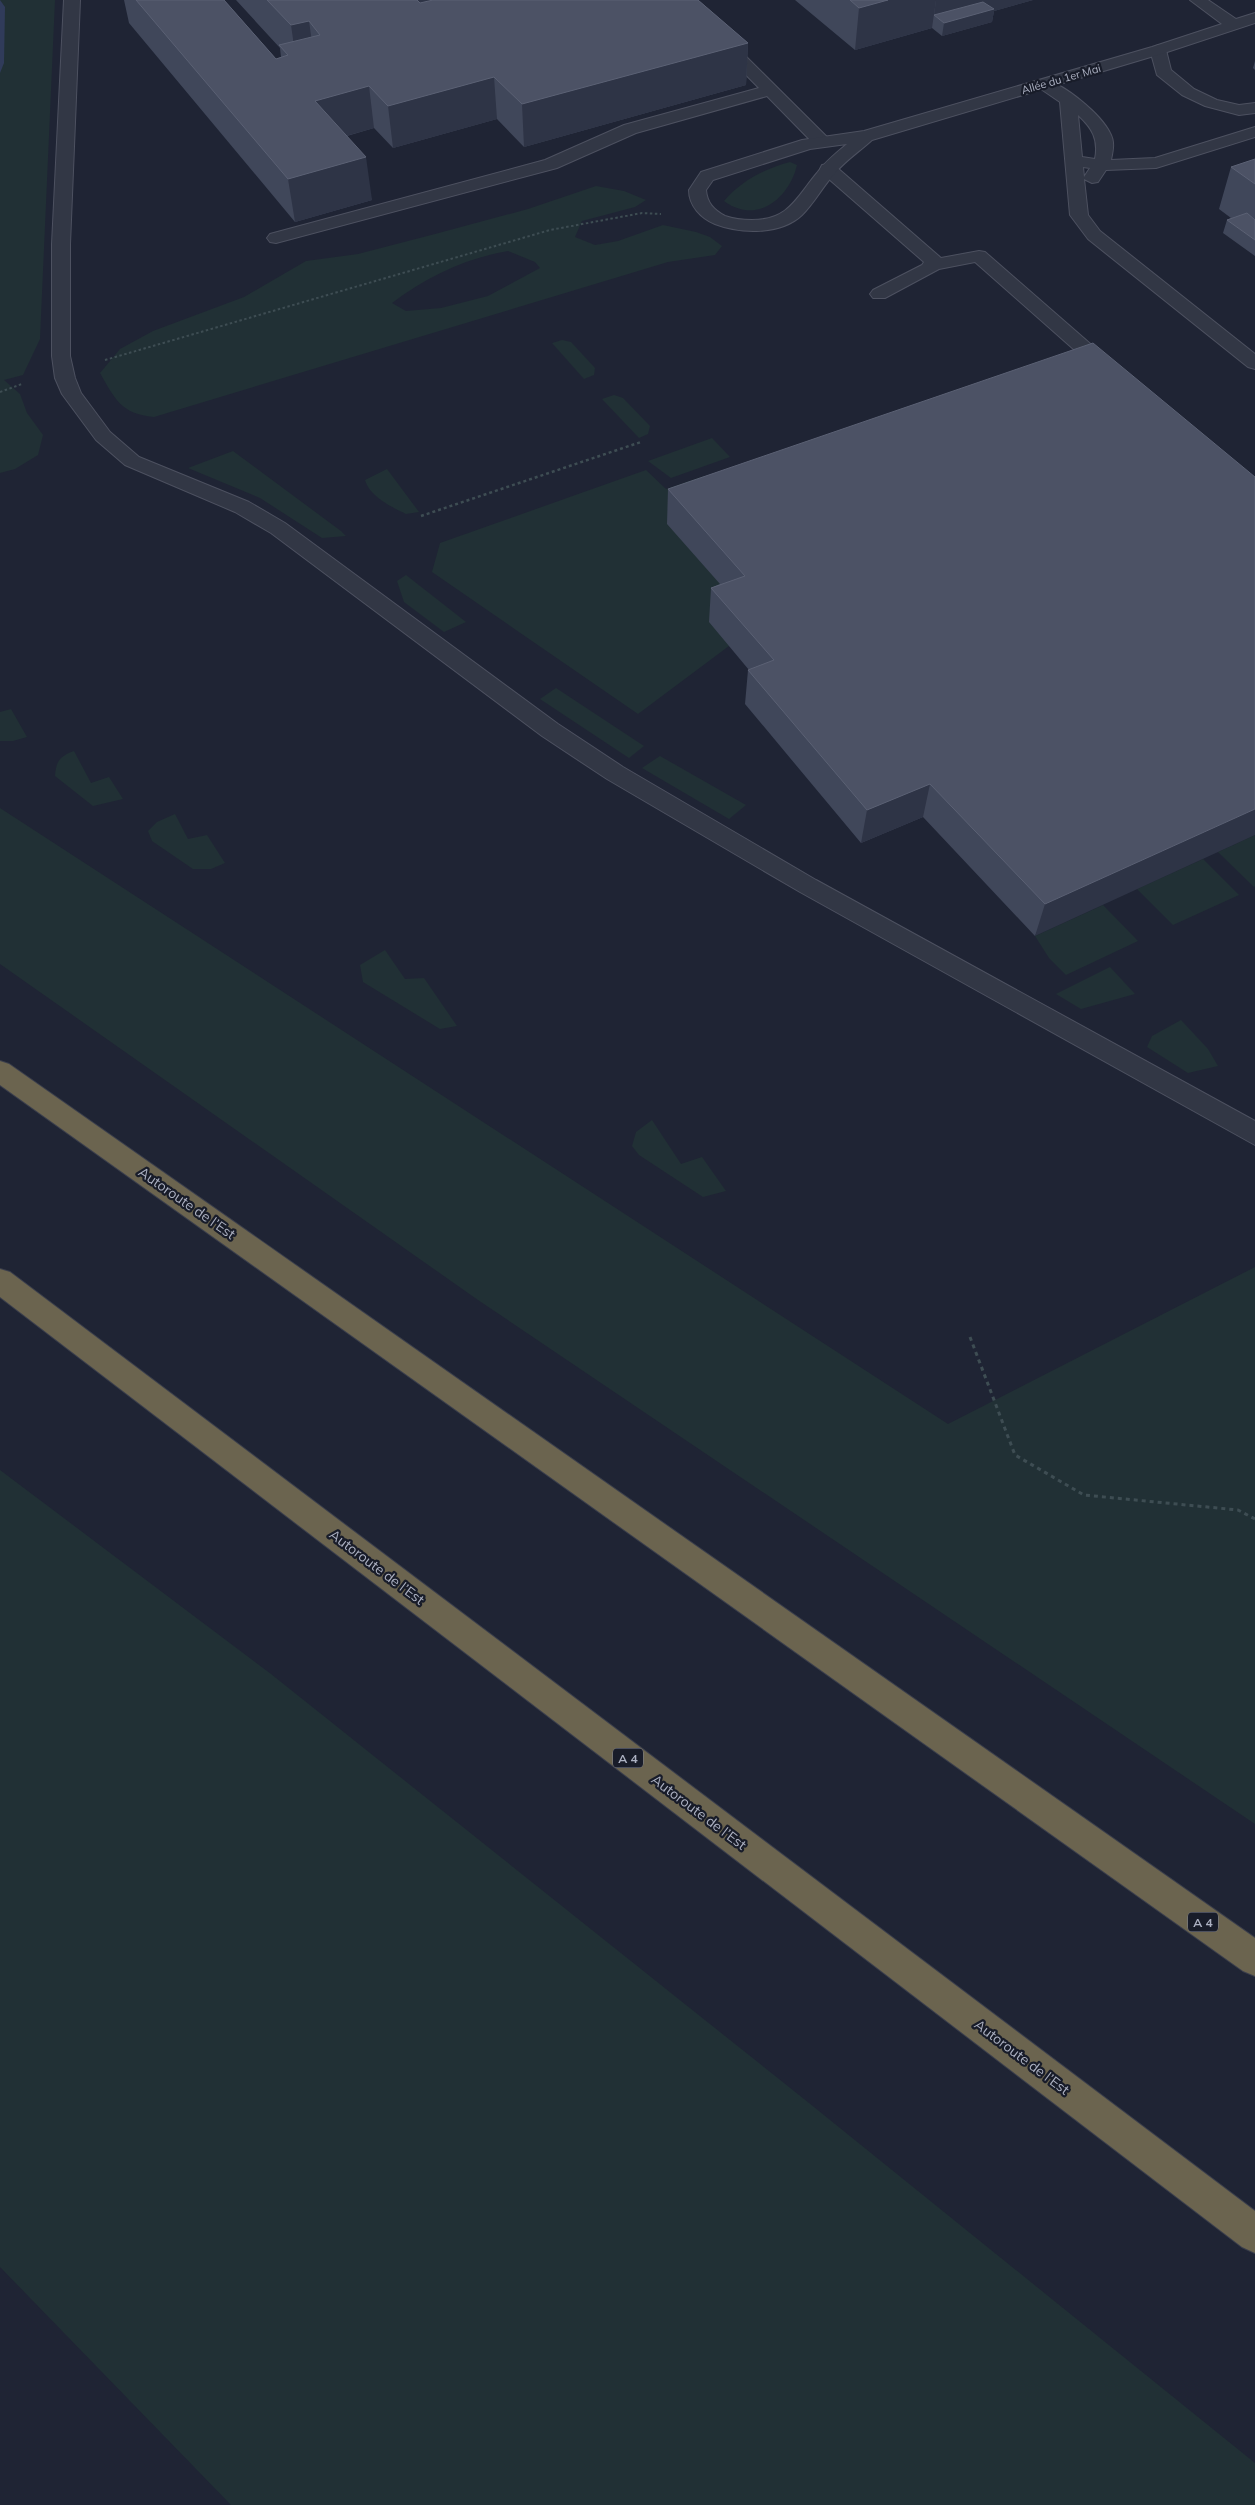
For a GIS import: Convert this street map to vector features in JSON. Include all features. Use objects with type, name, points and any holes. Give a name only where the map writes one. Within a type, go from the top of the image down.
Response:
[{"type":"highway","name":"Autoroute de l’Est","points":[[0,1071],[1255,1959]]},
{"type":"highway","name":"Autoroute de l’Est","points":[[0,1281],[1255,2234]]},
{"type":"street","points":[[72,0],[61,244],[60,356],[72,394],[103,436],[132,462],[242,507],[278,528],[550,730],[615,773],[800,882],[1255,1134]]},
{"type":"street","points":[[680,0],[822,142]]},
{"type":"street","points":[[1198,0],[1234,24]]},
{"type":"street","name":"Allée du 1er Mai","points":[[866,136],[828,169],[791,216],[779,221],[765,224],[726,222],[709,214],[700,205],[696,194],[699,182],[707,176],[760,158],[808,144],[866,136],[1158,50],[1255,18]]},
{"type":"street","points":[[1158,50],[1163,72],[1188,92],[1211,103],[1239,110],[1255,108]]},
{"type":"street","points":[[1044,84],[1097,122],[1103,131],[1106,143],[1103,165],[1078,194]]},
{"type":"street","points":[[276,238],[551,164],[630,129],[771,90]]},
{"type":"street","points":[[1068,101],[1079,216],[1094,235],[1255,364]]},
{"type":"street","points":[[1074,161],[1103,165],[1156,163],[1255,132]]},
{"type":"street","points":[[828,169],[933,260],[934,265]]},
{"type":"street","points":[[879,294],[934,265],[979,256],[1128,387]]},
{"type":"path","points":[[64,372],[550,230],[642,214],[709,214]]},
{"type":"path","points":[[0,392],[30,382]]},
{"type":"path","points":[[420,516],[641,442]]},
{"type":"path","points":[[970,1337],[1015,1455],[1084,1495],[1238,1510],[1255,1519]]},
{"type":"shaded area","points":[[0,0],[55,0],[40,339],[23,375],[4,380],[20,394],[27,413],[43,435],[38,455],[15,469],[0,473]]},
{"type":"shaded area","points":[[790,162],[797,165],[793,177],[779,198],[770,205],[748,210],[736,208],[724,201],[745,182],[771,168]]},
{"type":"shaded area","points":[[596,186],[624,191],[646,200],[635,207],[582,221],[575,237],[595,245],[618,241],[663,225],[696,232],[710,237],[722,246],[715,255],[668,262],[154,417],[134,413],[126,409],[115,398],[100,373],[120,349],[153,331],[244,297],[306,261],[358,254],[528,209]],"holes":[[[508,251],[535,262],[540,268],[488,296],[441,308],[406,311],[392,303],[433,277],[477,258]]]},
{"type":"shaded area","points":[[562,340],[571,342],[595,368],[594,375],[584,379],[552,343]]},
{"type":"shaded area","points":[[614,395],[623,398],[650,426],[648,434],[639,438],[602,399]]},
{"type":"shaded area","points":[[712,438],[730,457],[671,478],[648,461]]},
{"type":"shaded area","points":[[233,451],[346,536],[322,538],[260,498],[188,468]]},
{"type":"shaded area","points":[[387,469],[419,512],[406,514],[382,501],[372,492],[365,480]]},
{"type":"shaded area","points":[[646,470],[666,489],[704,476],[730,502],[742,610],[729,646],[638,714],[432,572],[440,543]]},
{"type":"shaded area","points":[[406,575],[466,622],[444,632],[404,602],[397,581]]},
{"type":"shaded area","points":[[556,688],[644,746],[629,758],[540,699]]},
{"type":"shaded area","points":[[11,709],[27,737],[13,741],[0,741],[0,712]]},
{"type":"shaded area","points":[[74,751],[91,783],[109,777],[123,799],[93,806],[55,776],[56,766],[60,760],[65,755]]},
{"type":"shaded area","points":[[660,756],[746,805],[729,819],[642,768]]},
{"type":"shaded area","points":[[0,808],[948,1424],[1255,1267],[1255,1824],[478,1300],[0,964]]},
{"type":"shaded area","points":[[175,814],[188,839],[207,835],[225,863],[211,869],[193,869],[152,841],[148,831],[157,822]]},
{"type":"shaded area","points":[[1255,835],[1255,886],[1254,887],[1218,852]]},
{"type":"shaded area","points":[[1203,859],[1239,895],[1173,925],[1137,889]]},
{"type":"shaded area","points":[[1103,905],[1138,941],[1066,975],[1049,958],[1035,936]]},
{"type":"shaded area","points":[[385,950],[405,979],[424,978],[457,1026],[440,1029],[363,982],[360,965]]},
{"type":"shaded area","points":[[1110,967],[1135,994],[1081,1009],[1056,994]]},
{"type":"shaded area","points":[[1181,1020],[1208,1049],[1218,1066],[1188,1073],[1147,1047],[1152,1036]]},
{"type":"shaded area","points":[[652,1120],[681,1164],[702,1157],[726,1191],[703,1197],[639,1155],[632,1146],[636,1132]]},
{"type":"shaded area","points":[[0,1470],[271,1674],[809,2103],[1255,2463],[1255,2505],[231,2505],[0,2267]]},
{"type":"water","points":[[0,0],[5,7],[4,63],[0,73]]},
{"type":"building","points":[[136,0],[224,0],[276,59],[288,55],[279,45],[320,35],[309,21],[291,25],[267,0],[417,0],[420,3],[433,0],[698,0],[748,43],[522,104],[494,77],[388,106],[369,86],[315,101],[366,157],[288,179]]},
{"type":"building","points":[[850,0],[888,0],[859,8]]},
{"type":"building","points":[[983,2],[994,9],[944,23],[934,15]]},
{"type":"building","points":[[1255,159],[1255,184],[1231,167]]},
{"type":"building","points":[[1247,213],[1255,220],[1255,240],[1227,220]]},
{"type":"building","points":[[1093,343],[1255,477],[1255,809],[1045,904],[930,784],[867,810],[748,670],[774,660],[711,588],[745,576],[668,489]]}]
